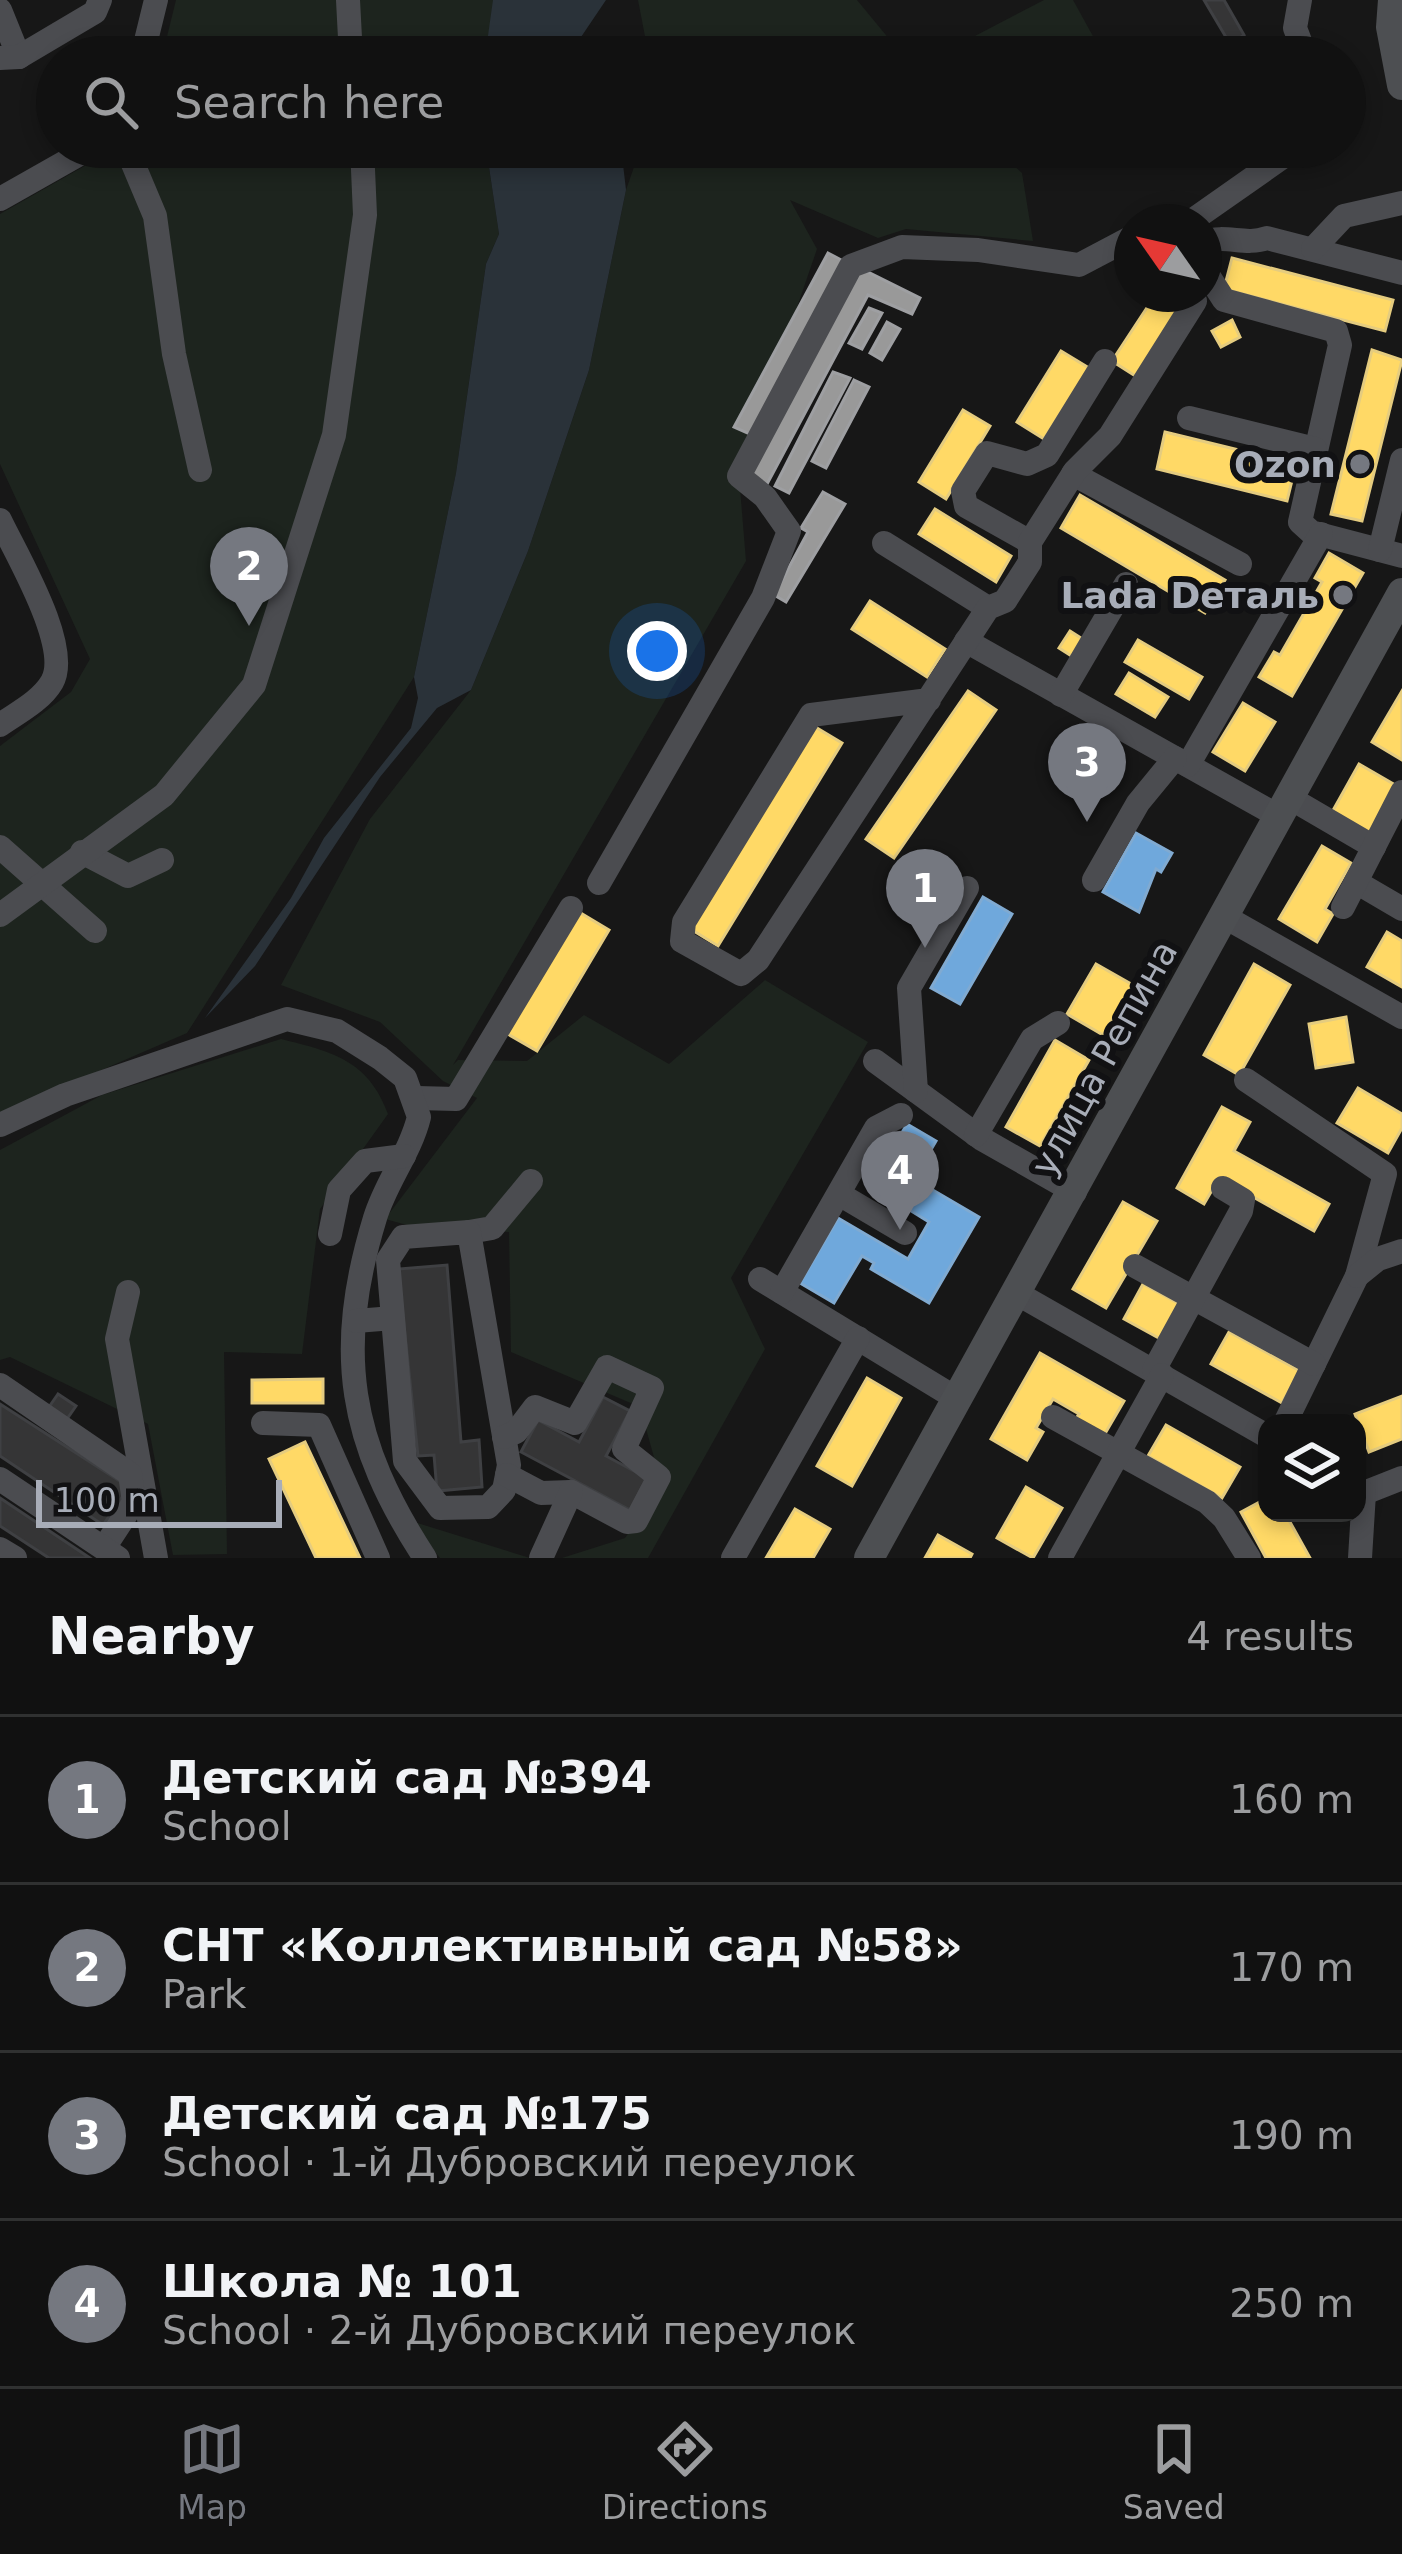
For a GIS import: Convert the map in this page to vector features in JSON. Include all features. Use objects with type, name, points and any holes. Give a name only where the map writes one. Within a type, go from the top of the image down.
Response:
[{"type":"main road","points":[[1394,0],[1391,27],[1402,85]]},
{"type":"main road","name":"улица Репина","points":[[869,1558],[1402,593]]},
{"type":"street","points":[[49,36],[94,12],[100,0]]},
{"type":"street","points":[[147,36],[155,0]]},
{"type":"street","points":[[348,0],[350,36]]},
{"type":"street","points":[[1298,36],[1300,0]]},
{"type":"street","points":[[0,10],[10,57]]},
{"type":"street","points":[[0,199],[55,168]]},
{"type":"street","points":[[135,168],[155,215],[170,332],[200,470]]},
{"type":"street","points":[[0,915],[164,796],[254,685],[334,435],[365,215],[363,168]]},
{"type":"street","points":[[1216,204],[1267,168]]},
{"type":"street","points":[[1313,249],[1344,216],[1402,203]]},
{"type":"street","points":[[1222,238],[1251,244],[1267,238],[1402,273]]},
{"type":"street","points":[[599,883],[763,598],[789,531],[765,497],[740,476],[851,266],[902,247],[978,250],[1079,265],[1114,247]]},
{"type":"street","points":[[1222,297],[1329,328],[1340,337],[1300,522],[1322,535],[1391,553],[1402,460]]},
{"type":"street","points":[[928,700],[811,715],[684,922],[682,940],[730,971],[750,970],[967,641],[988,608],[1005,601],[1030,562],[1030,542],[1073,474],[1110,436],[1189,312]]},
{"type":"street","points":[[1030,542],[961,498],[987,453],[1027,464],[1047,454],[1098,372],[1131,404]]},
{"type":"street","points":[[1189,418],[1316,448]]},
{"type":"street","points":[[1073,474],[1240,564]]},
{"type":"street","points":[[0,520],[39,603],[56,649],[57,668],[36,699],[0,725]]},
{"type":"street","points":[[1094,880],[1138,802],[1181,762],[1322,535]]},
{"type":"street","points":[[884,543],[988,608]]},
{"type":"street","points":[[1061,694],[1126,584]]},
{"type":"street","points":[[967,641],[1181,762],[1374,847]]},
{"type":"street","points":[[1343,908],[1402,792]]},
{"type":"street","points":[[0,847],[95,931]]},
{"type":"street","points":[[82,852],[128,876],[161,860]]},
{"type":"street","points":[[1356,882],[1402,909]]},
{"type":"street","points":[[916,1091],[909,988],[967,888]]},
{"type":"street","points":[[417,1098],[455,1099],[571,908]]},
{"type":"street","points":[[1226,917],[1402,1017]]},
{"type":"street","points":[[0,1125],[64,1095],[287,1019],[337,1031],[405,1078],[417,1098],[419,1117],[375,1216],[351,1365],[356,1417],[391,1502],[425,1558]]},
{"type":"street","points":[[976,1135],[1032,1039],[1058,1024]]},
{"type":"street","points":[[875,1061],[976,1135],[1075,1192]]},
{"type":"street","points":[[1246,1080],[1384,1170],[1357,1276],[1289,1414]]},
{"type":"street","points":[[901,1115],[876,1128],[838,1194],[771,1285],[959,1400]]},
{"type":"street","points":[[330,1234],[339,1190],[365,1161],[404,1156]]},
{"type":"street","points":[[469,1232],[507,1475],[504,1490],[488,1507],[452,1511],[435,1504],[405,1461],[388,1259],[403,1237],[492,1228],[531,1181]]},
{"type":"street","points":[[1060,1558],[1119,1453],[1244,1204],[1223,1188]]},
{"type":"street","points":[[838,1194],[905,1233]]},
{"type":"street","points":[[1357,1276],[1402,1251]]},
{"type":"street","points":[[1135,1266],[1314,1364]]},
{"type":"street","points":[[128,1292],[117,1340],[157,1558]]},
{"type":"street","points":[[1018,1294],[1258,1431]]},
{"type":"street","points":[[356,1321],[393,1318]]},
{"type":"street","points":[[733,1558],[858,1338]]},
{"type":"street","points":[[504,1437],[515,1432],[535,1407],[575,1423],[607,1367],[652,1388],[624,1449],[659,1478],[640,1516],[627,1522],[572,1492],[541,1493],[507,1475]]},
{"type":"street","points":[[0,1385],[130,1474],[134,1502],[111,1553],[0,1478]]},
{"type":"street","points":[[263,1423],[319,1425],[356,1417]]},
{"type":"street","points":[[1053,1417],[1217,1509],[1249,1558]]},
{"type":"street","points":[[319,1425],[378,1558]]},
{"type":"street","points":[[1366,1489],[1402,1478]]},
{"type":"street","points":[[542,1558],[572,1492]]},
{"type":"street","points":[[1360,1522],[1360,1558]]},
{"type":"street","points":[[0,1550],[16,1558]]},
{"type":"shaded area","points":[[176,0],[493,0],[488,36],[167,36]]},
{"type":"shaded area","points":[[493,0],[606,0],[582,36],[488,36]]},
{"type":"shaded area","points":[[638,0],[857,0],[887,36],[645,36]]},
{"type":"shaded area","points":[[1044,0],[1073,0],[1093,36],[975,36]]},
{"type":"shaded area","points":[[81,168],[489,168],[499,234],[486,264],[456,473],[414,677],[187,1033],[0,1114],[0,746],[71,692],[90,659],[0,464],[0,214]]},
{"type":"shaded area","points":[[489,168],[623,168],[626,190],[589,370],[528,551],[471,690],[437,708],[380,777],[255,966],[205,1018],[291,898],[324,838],[411,728],[418,698],[414,677],[456,473],[486,264],[499,234]]},
{"type":"shaded area","points":[[634,168],[1016,168],[1022,173],[1033,241],[906,229],[878,238],[790,200],[817,249],[739,476],[746,561],[453,1065],[458,1060],[527,1061],[584,1015],[669,1064],[765,980],[868,1042],[731,1278],[765,1349],[648,1558],[562,1558],[625,1538],[662,1486],[640,1407],[511,1352],[509,1232],[418,1228],[385,1219],[477,1098],[443,1081],[380,1022],[281,985],[370,819],[471,690],[528,551],[589,370]]},
{"type":"shaded area","points":[[281,1039],[347,1061],[370,1081],[388,1114],[320,1209],[302,1354],[224,1352],[227,1554],[173,1555],[148,1424],[10,1357],[0,1360],[0,1150],[102,1095]]},
{"type":"shaded area","points":[[411,1521],[530,1558],[440,1558]]},
{"type":"building: Homes","points":[[1232,258],[1393,300],[1385,331],[1224,289]]},
{"type":"building: Homes","points":[[1144,312],[1185,312],[1140,379],[1112,361]]},
{"type":"building: Homes","points":[[1232,320],[1240,337],[1221,347],[1212,331]]},
{"type":"building: Homes","points":[[1372,350],[1402,360],[1362,521],[1331,514]]},
{"type":"building: Homes","points":[[1061,351],[1089,368],[1044,439],[1017,422]]},
{"type":"building: Homes","points":[[963,410],[990,426],[946,499],[919,482]]},
{"type":"building: Homes","points":[[1165,432],[1296,464],[1287,501],[1157,469]]},
{"type":"building: Homes","points":[[1080,495],[1225,580],[1205,613],[1061,528]]},
{"type":"building: Homes","points":[[935,509],[1011,556],[996,582],[919,534]]},
{"type":"building: Homes","points":[[1329,553],[1363,573],[1292,696],[1259,677],[1274,652],[1280,655],[1322,582],[1315,578]]},
{"type":"building: Homes","points":[[870,601],[945,649],[927,677],[852,629]]},
{"type":"building: Homes","points":[[1070,631],[1084,640],[1073,657],[1059,648]]},
{"type":"building: Homes","points":[[1138,640],[1202,677],[1189,699],[1125,662]]},
{"type":"building: Homes","points":[[1129,673],[1168,697],[1155,717],[1116,694]]},
{"type":"building: Homes","points":[[968,691],[996,710],[894,858],[866,839]]},
{"type":"building: Homes","points":[[1402,691],[1402,760],[1372,742]]},
{"type":"building: Homes","points":[[1243,703],[1275,722],[1245,771],[1213,752]]},
{"type":"building: Homes","points":[[812,725],[842,743],[718,946],[689,928]]},
{"type":"building: Homes","points":[[1359,764],[1397,786],[1368,836],[1331,814]]},
{"type":"building: Homes","points":[[1322,846],[1351,863],[1325,909],[1333,914],[1317,942],[1279,919]]},
{"type":"building: Homes","points":[[579,912],[609,930],[537,1051],[506,1033]]},
{"type":"building: Homes","points":[[1387,932],[1402,941],[1402,987],[1367,967]]},
{"type":"building: Homes","points":[[1096,964],[1133,985],[1103,1035],[1067,1014]]},
{"type":"building: Homes","points":[[1254,964],[1290,985],[1239,1075],[1204,1055]]},
{"type":"building: Homes","points":[[1346,1017],[1353,1062],[1316,1068],[1309,1024]]},
{"type":"building: Homes","points":[[1055,1040],[1089,1060],[1040,1146],[1006,1127]]},
{"type":"building: Homes","points":[[1358,1088],[1402,1114],[1402,1128],[1388,1153],[1337,1123]]},
{"type":"building: Homes","points":[[1222,1107],[1250,1122],[1234,1151],[1329,1204],[1314,1231],[1219,1178],[1204,1204],[1177,1188]]},
{"type":"building: Homes","points":[[1123,1202],[1157,1221],[1106,1308],[1073,1289]]},
{"type":"building: Homes","points":[[1143,1284],[1185,1307],[1166,1342],[1124,1319]]},
{"type":"building: Homes","points":[[1229,1332],[1300,1371],[1282,1403],[1211,1364]]},
{"type":"building: Homes","points":[[1040,1353],[1124,1401],[1103,1437],[1074,1421],[1079,1414],[1053,1399],[1036,1428],[1043,1432],[1027,1460],[991,1439]]},
{"type":"building: Homes","points":[[867,1378],[901,1398],[852,1486],[817,1466]]},
{"type":"building: Homes","points":[[323,1379],[323,1403],[252,1403],[252,1380]]},
{"type":"building: Homes","points":[[1402,1396],[1402,1439],[1369,1452],[1366,1414],[1355,1414]]},
{"type":"building: Homes","points":[[1166,1425],[1240,1467],[1222,1498],[1148,1456]]},
{"type":"building: Homes","points":[[305,1442],[360,1558],[316,1558],[269,1459]]},
{"type":"building: Homes","points":[[1026,1487],[1062,1508],[1033,1558],[997,1538]]},
{"type":"building: Homes","points":[[1258,1503],[1258,1522],[1290,1522],[1310,1558],[1266,1558],[1241,1512]]},
{"type":"building: Homes","points":[[795,1509],[830,1529],[813,1558],[766,1558]]},
{"type":"building: Homes","points":[[938,1535],[972,1554],[970,1558],[925,1558]]},
{"type":"building: Schools","points":[[1136,833],[1172,853],[1161,872],[1156,869],[1139,912],[1103,892]]},
{"type":"building: Schools","points":[[983,897],[1012,914],[960,1004],[931,988]]},
{"type":"building: Schools","points":[[907,1124],[936,1141],[914,1179],[979,1217],[929,1303],[871,1269],[874,1263],[862,1256],[834,1303],[800,1283],[838,1218],[908,1259],[929,1222],[871,1186]]},
{"type":"building: Industry","points":[[828,253],[847,263],[750,434],[734,427]]},
{"type":"building: Industry","points":[[860,268],[920,298],[912,314],[868,295],[766,486],[746,475]]},
{"type":"building: Industry","points":[[869,308],[882,313],[862,349],[849,343]]},
{"type":"building: Industry","points":[[887,322],[900,329],[882,360],[870,353]]},
{"type":"building: Industry","points":[[833,372],[850,378],[789,493],[775,486]]},
{"type":"building: Industry","points":[[854,380],[869,387],[826,468],[812,461]]},
{"type":"building: Industry","points":[[823,492],[845,504],[786,602],[774,595],[808,532],[801,528]]},
{"type":"building: Other","points":[[1204,0],[1224,0],[1244,35],[1225,36]]},
{"type":"building: Other","points":[[447,1265],[461,1442],[479,1440],[482,1487],[437,1491],[434,1455],[418,1456],[398,1269]]},
{"type":"building: Other","points":[[58,1394],[76,1406],[67,1419],[49,1407]]},
{"type":"building: Other","points":[[603,1397],[630,1411],[606,1456],[647,1478],[630,1510],[521,1452],[538,1420],[579,1442]]},
{"type":"building: Other","points":[[0,1404],[129,1487],[103,1525],[0,1456]]},
{"type":"building: Other","points":[[0,1498],[90,1558],[49,1558],[0,1526]]},
{"type":"place","name":"Ozon","points":[[1360,464]]},
{"type":"place","name":"Lada Dеталь","points":[[1343,595]]},
{"type":"place","name":"СНТ «Коллективный сад №58»","points":[[249,626]]},
{"type":"place","name":"Детский сад №175","points":[[1087,822]]},
{"type":"place","name":"Детский сад №394","points":[[925,948]]},
{"type":"place","name":"Школа № 101","points":[[900,1230]]}]
